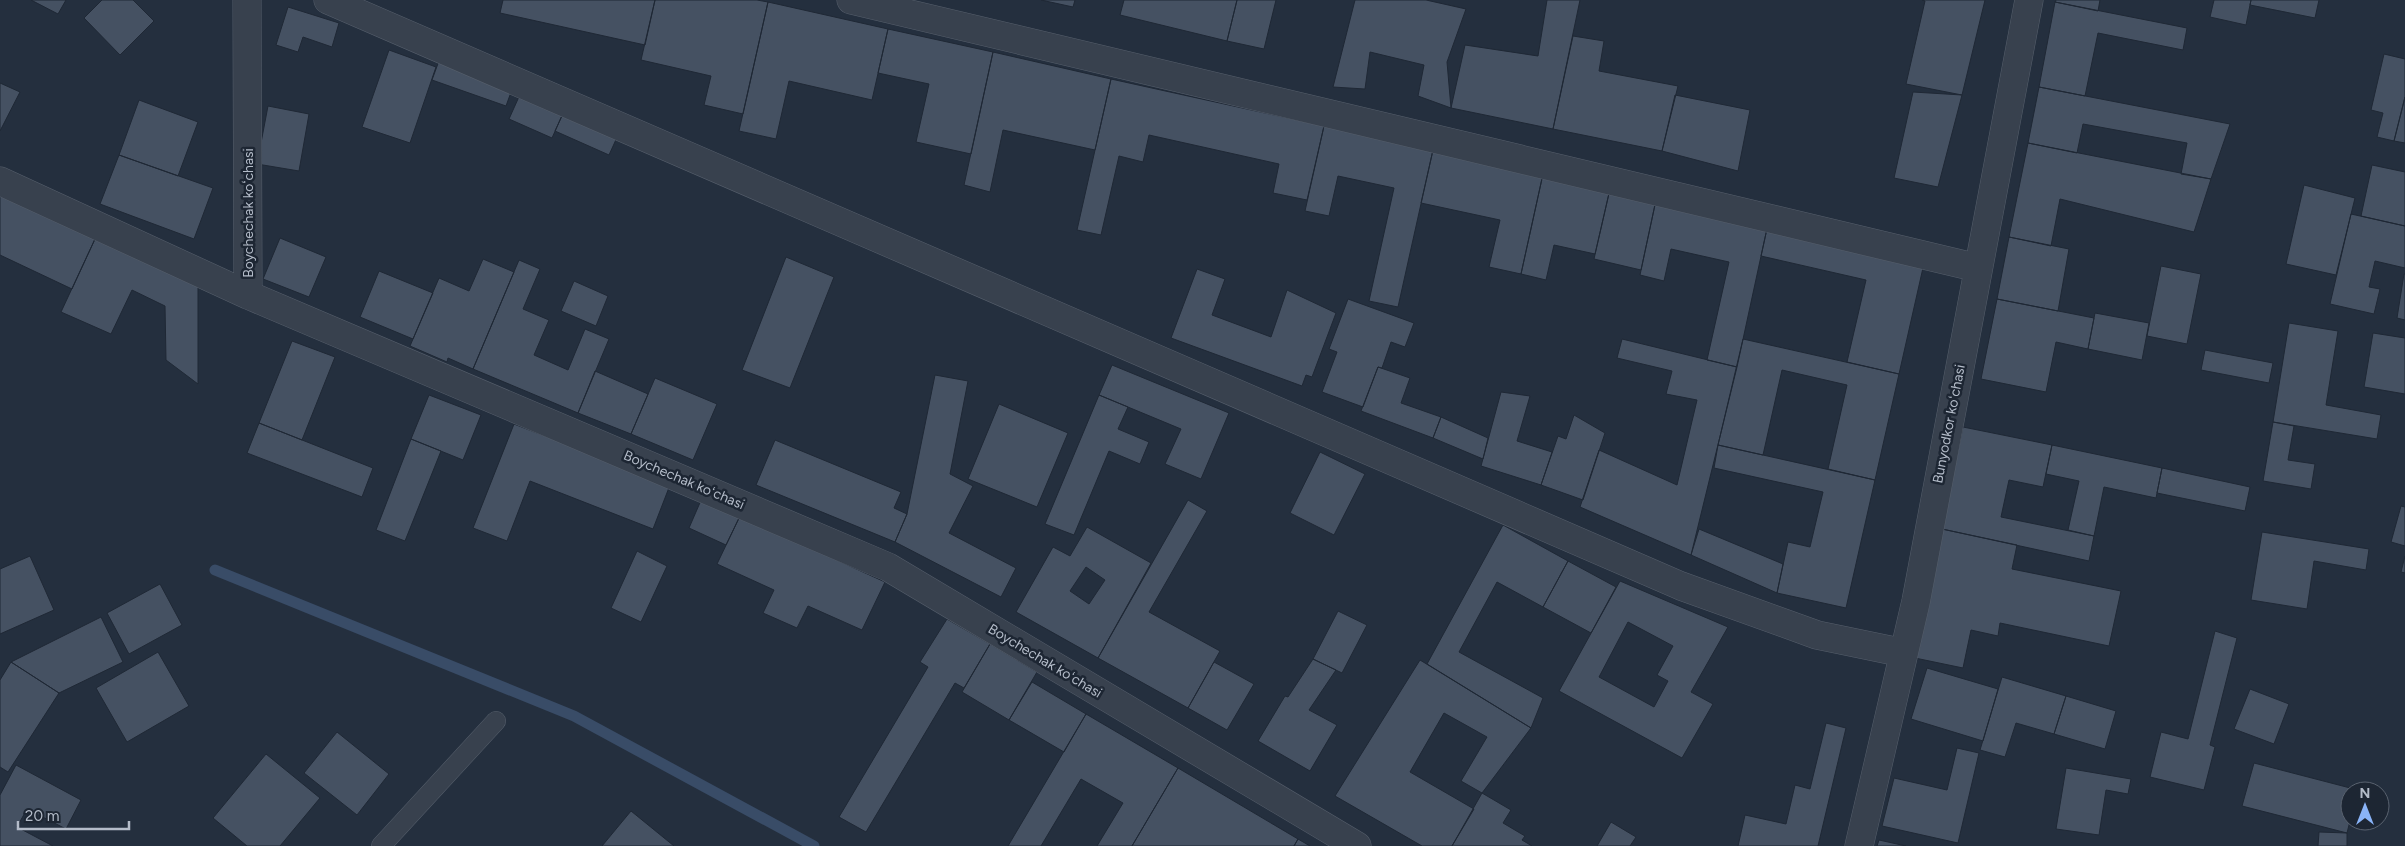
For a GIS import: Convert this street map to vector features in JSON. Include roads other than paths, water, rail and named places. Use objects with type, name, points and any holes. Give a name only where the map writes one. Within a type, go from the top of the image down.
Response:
[{"type":"street","name":"Boychechak koʻchasi","points":[[247,0],[248,295],[888,567],[1357,846]]},
{"type":"street","points":[[328,0],[1681,586],[1817,635],[1904,653]]},
{"type":"street","points":[[851,0],[1978,268]]},
{"type":"street","name":"Bunyodkor koʻchasi","points":[[1859,846],[1916,601],[2028,0]]},
{"type":"street","points":[[0,181],[248,295]]},
{"type":"lane","points":[[381,846],[496,721]]},
{"type":"waterway","points":[[215,570],[574,716],[814,846]]}]
